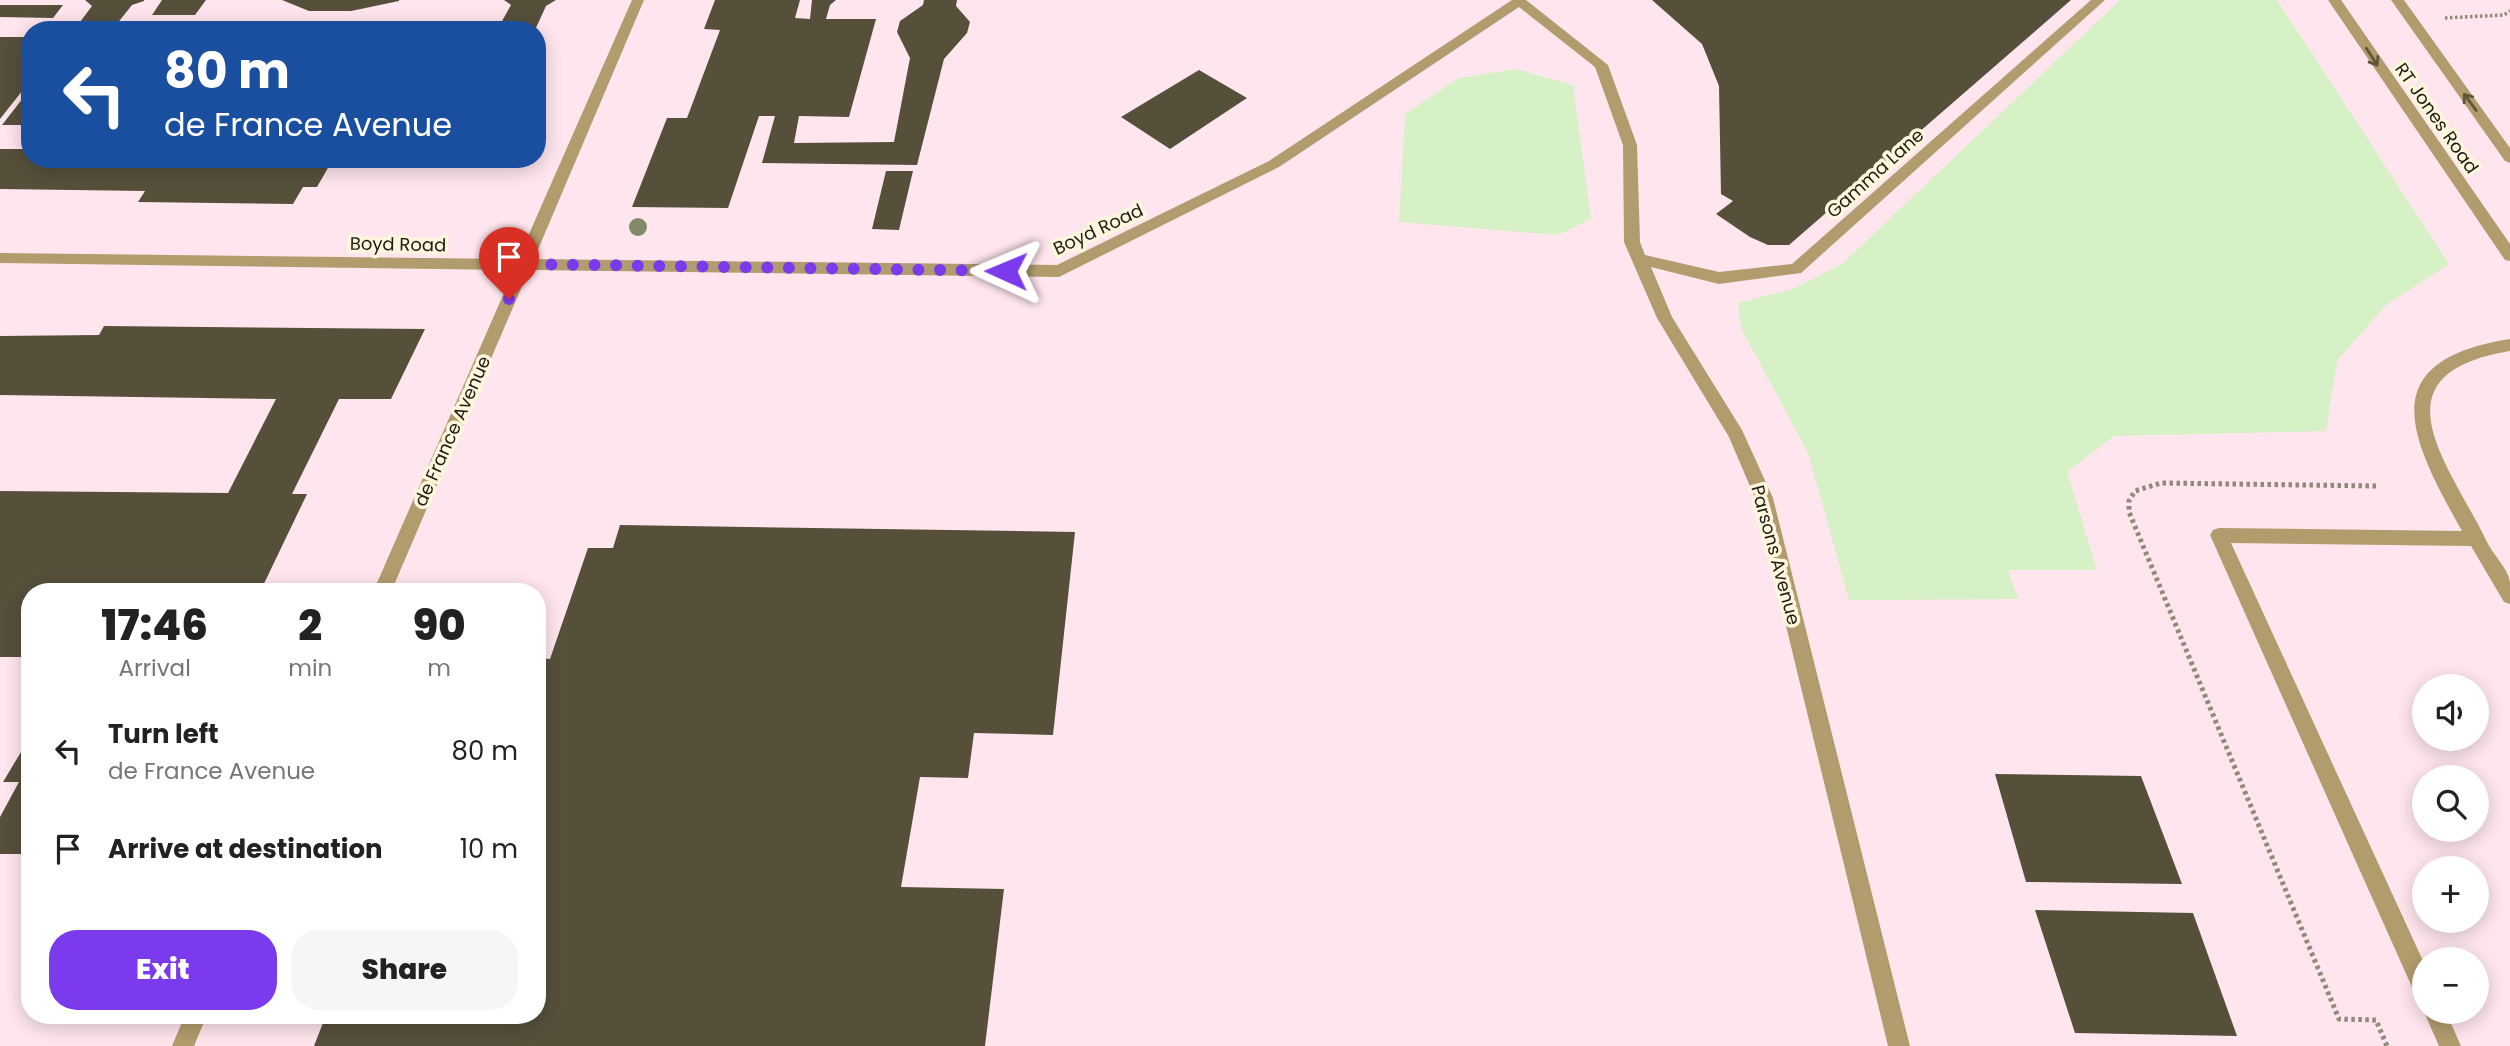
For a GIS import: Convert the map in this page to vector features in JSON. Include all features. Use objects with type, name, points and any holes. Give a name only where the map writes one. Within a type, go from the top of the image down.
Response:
[{"type":"street","name":"de France Avenue","points":[[386,583],[638,0]]},
{"type":"street","name":"Gamma Lane","points":[[1639,259],[1719,278],[1796,269],[2099,0]]},
{"type":"street","name":"RT Jones Road","points":[[2334,0],[2510,256]]},
{"type":"street","name":"RT Jones Road","points":[[2397,0],[2510,158]]},
{"type":"street","name":"Boyd Road","points":[[0,258],[1059,271],[1274,164],[1520,1]]},
{"type":"street","name":"Parsons Avenue","points":[[1520,1],[1601,65],[1630,145],[1632,242],[1665,318],[1735,435],[1764,498],[1899,1046]]},
{"type":"street","points":[[2510,345],[2476,350],[2448,362],[2424,388],[2421,421],[2436,465],[2510,596]]},
{"type":"street","points":[[2412,961],[2219,535],[2477,539]]},
{"type":"street","points":[[183,1046],[192,1024]]},
{"type":"street","points":[[2440,1024],[2450,1046]]},
{"type":"path","points":[[2504,15],[2510,11]]},
{"type":"path","points":[[2376,486],[2161,483],[2134,491],[2129,501],[2129,512],[2339,1019],[2376,1020],[2387,1046]]},
{"type":"shaded area","points":[[0,0],[2510,0],[2510,1046],[0,1046]]},
{"type":"green space","points":[[2120,0],[2277,0],[2449,264],[2386,305],[2337,361],[2326,431],[2114,436],[2067,472],[2097,570],[2008,570],[2018,599],[1849,600],[1808,453],[1741,328],[1738,303],[1793,289],[1842,264]]},
{"type":"green space","points":[[1516,69],[1573,85],[1591,219],[1558,235],[1399,222],[1405,114],[1459,78]]},
{"type":"building","points":[[85,0],[144,0],[132,5],[119,21],[81,21],[92,6]]},
{"type":"building","points":[[162,0],[206,0],[195,15],[152,15]]},
{"type":"building","points":[[282,0],[399,1],[351,11],[309,11]]},
{"type":"building","points":[[504,0],[556,0],[546,6],[539,21],[502,21],[511,5]]},
{"type":"building","points":[[715,0],[800,0],[795,18],[810,19],[812,0],[836,0],[830,5],[826,19],[876,19],[849,117],[799,116],[794,143],[894,142],[910,58],[897,32],[900,21],[923,5],[924,0],[957,0],[956,6],[970,22],[967,33],[944,59],[917,165],[762,163],[775,116],[759,116],[728,208],[632,207],[667,118],[687,118],[720,30],[704,29]]},
{"type":"building","points":[[1652,0],[2071,0],[1789,245],[1768,245],[1750,237],[1716,214],[1733,201],[1721,194],[1719,86],[1702,44]]},
{"type":"building","points":[[0,5],[63,5],[53,18],[0,17]]},
{"type":"building","points":[[0,37],[21,37],[21,92],[0,119]]},
{"type":"building","points":[[1199,70],[1247,98],[1170,149],[1121,117]]},
{"type":"building","points":[[21,101],[21,125],[2,125]]},
{"type":"building","points":[[0,149],[21,149],[21,168],[328,168],[317,187],[303,187],[293,204],[138,202],[145,191],[0,189]]},
{"type":"building","points":[[886,171],[913,171],[899,230],[872,229]]},
{"type":"building","points":[[104,326],[425,329],[391,399],[339,399],[292,494],[307,494],[264,583],[21,583],[21,657],[0,657],[0,491],[228,493],[276,399],[0,395],[0,336],[99,335]]},
{"type":"building","points":[[620,525],[1075,532],[1053,735],[974,733],[968,778],[920,777],[901,887],[1004,889],[985,1046],[314,1046],[323,1024],[546,1024],[546,659],[550,659],[588,548],[613,548]]},
{"type":"building","points":[[21,752],[21,854],[0,854],[0,817],[19,782],[3,782]]},
{"type":"building","points":[[1995,774],[2141,776],[2182,884],[2026,882]]},
{"type":"building","points":[[2035,910],[2193,913],[2237,1036],[2075,1033]]},
{"type":"route","points":[[509,299],[525,264],[1006,271]]}]
